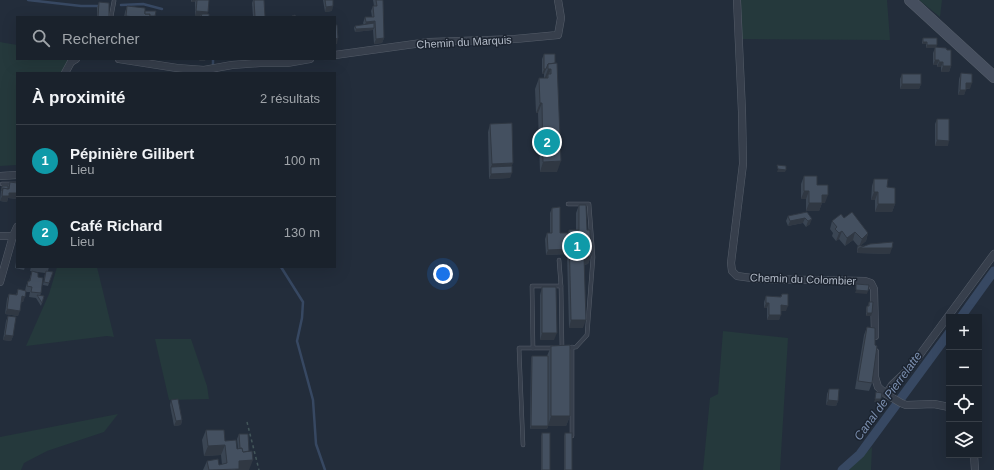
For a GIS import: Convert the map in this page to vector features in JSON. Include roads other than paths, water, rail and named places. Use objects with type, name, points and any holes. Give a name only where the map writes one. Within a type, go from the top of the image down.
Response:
[{"type":"street","name":"Chemin du Marquis","points":[[336,55],[429,42],[558,36],[560,18],[558,0]]},
{"type":"street","name":"Chemin du Colombier","points":[[737,0],[743,164],[731,263],[732,271],[737,276],[760,278],[866,281],[871,283],[874,289],[875,377],[878,387],[901,403],[934,404],[946,406]]},
{"type":"street","points":[[910,0],[994,76]]},
{"type":"street","points":[[66,72],[71,62],[74,60]]},
{"type":"street","points":[[125,60],[177,68],[204,70],[260,63],[287,63],[304,60]]},
{"type":"street","points":[[0,176],[16,174]]},
{"type":"street","points":[[0,282],[16,229]]},
{"type":"street","points":[[0,236],[13,236]]},
{"type":"street","points":[[886,394],[892,385],[910,368],[994,254]]},
{"type":"street","points":[[974,458],[975,470]]},
{"type":"lane","points":[[112,16],[114,1]]},
{"type":"lane","points":[[2,184],[16,184]]},
{"type":"lane","points":[[523,445],[519,348],[572,348],[576,347],[587,335],[592,257],[588,204],[568,204]]},
{"type":"lane","points":[[559,260],[562,348]]},
{"type":"lane","points":[[533,348],[532,286],[561,286]]},
{"type":"lane","points":[[572,348],[572,439]]},
{"type":"waterway","points":[[28,0],[81,6],[99,6]]},
{"type":"waterway","points":[[121,5],[143,4],[162,9]]},
{"type":"waterway","points":[[213,60],[213,67],[216,72]]},
{"type":"waterway","points":[[282,268],[303,302],[302,318],[297,341],[313,400],[316,444],[325,470]]},
{"type":"waterway","name":"Canal de Pierrelatte","points":[[963,314],[994,271]]},
{"type":"waterway","name":"Canal de Pierrelatte","points":[[842,470],[860,454],[946,337]]},
{"type":"place","name":"Café Richard","points":[[547,142]]},
{"type":"place","name":"Pépinière Gilibert","points":[[577,246]]}]
